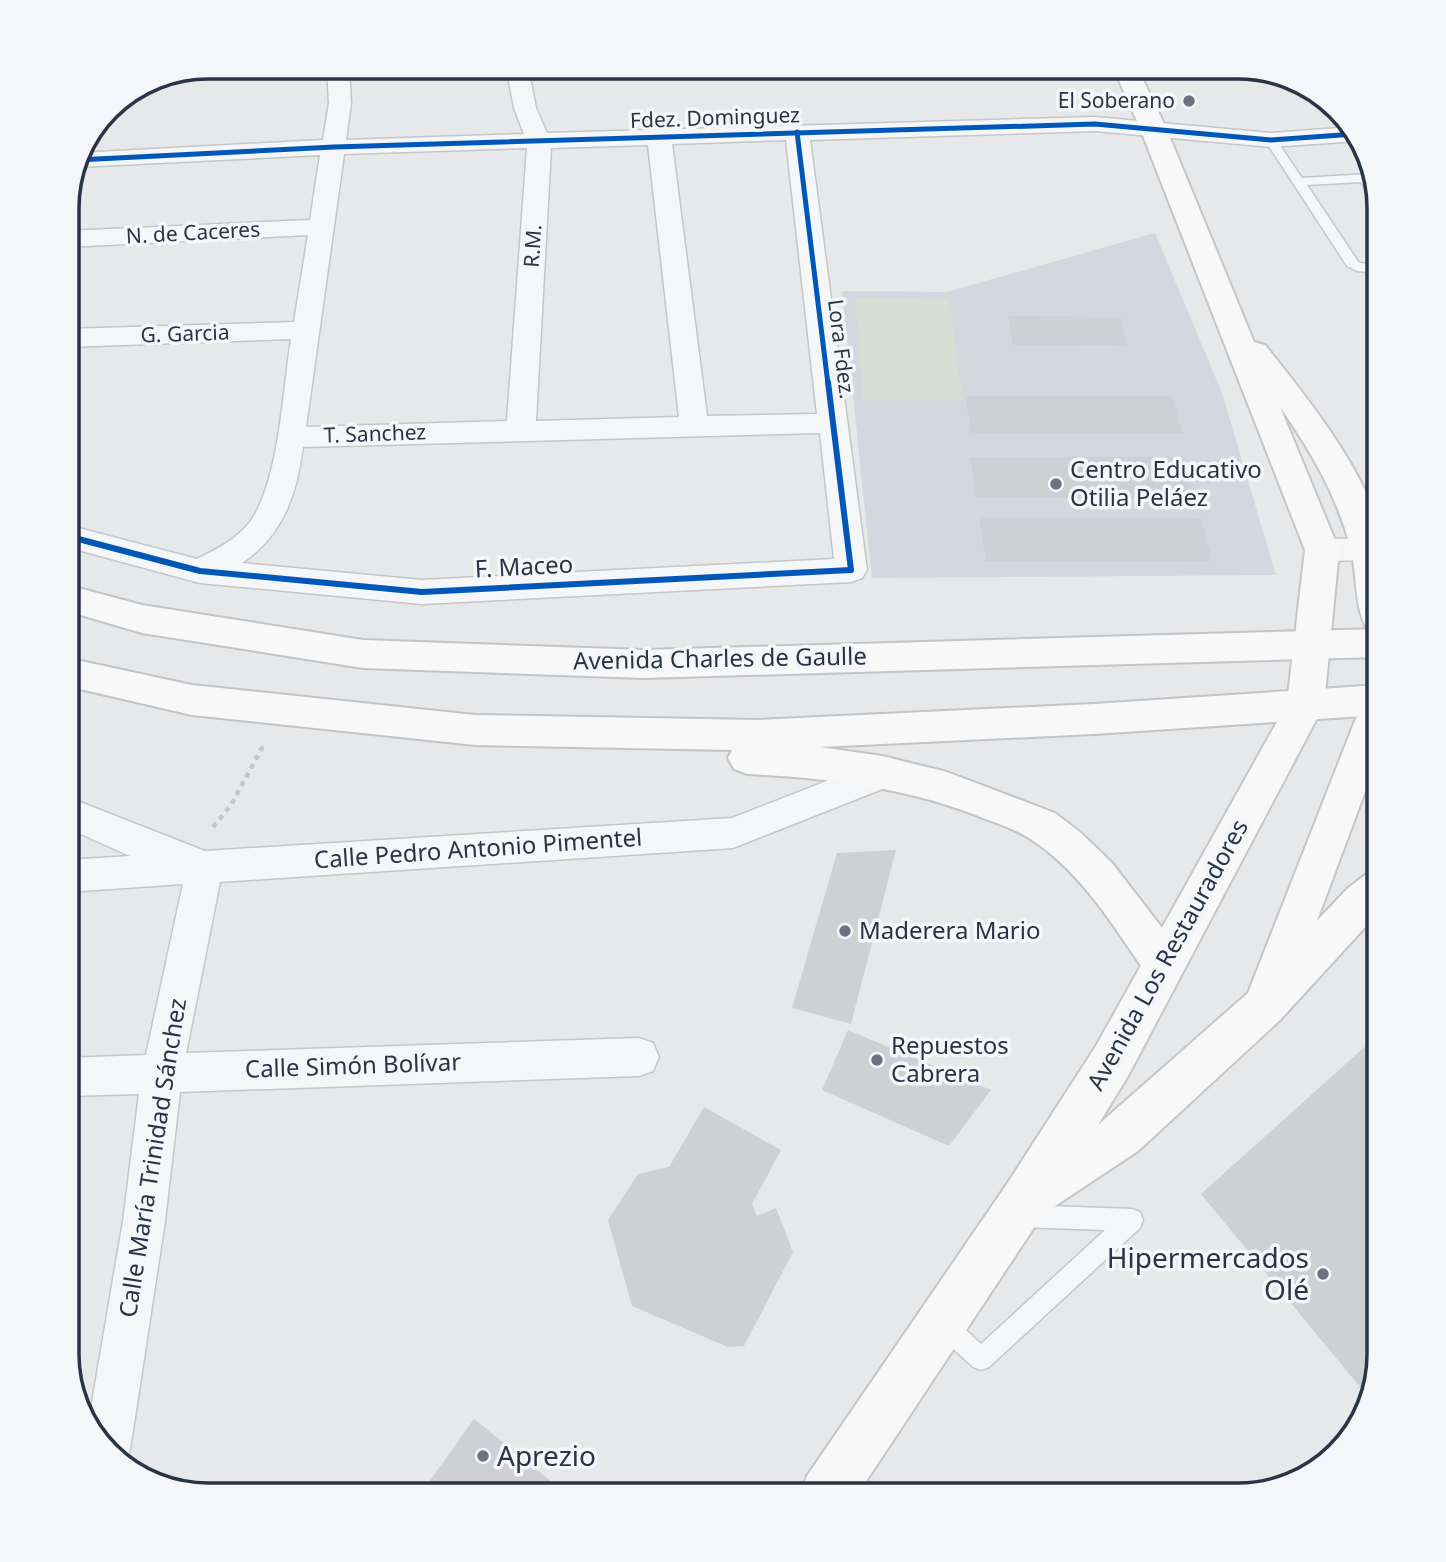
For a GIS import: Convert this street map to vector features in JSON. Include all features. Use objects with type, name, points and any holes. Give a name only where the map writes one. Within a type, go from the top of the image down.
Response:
[{"type":"main road","points":[[1131,79],[1153,128],[1228,321],[1322,550],[1305,705]]},
{"type":"main road","points":[[1228,321],[1297,405],[1344,483],[1367,532]]},
{"type":"main road","name":"Avenida Charles de Gaulle","points":[[79,601],[142,619],[363,653],[617,663],[1367,643]]},
{"type":"main road","points":[[79,675],[192,700],[475,730],[758,735],[1094,719],[1367,701]]},
{"type":"main road","name":"Avenida Los Restauradores","points":[[835,1483],[1019,1208],[1112,1061],[1305,705]]},
{"type":"main road","points":[[475,730],[507,744],[831,762],[888,772],[986,801],[1048,828],[1088,863],[1124,906],[1164,964]]},
{"type":"main road","name":"Avenida Los Restauradores","points":[[1019,1208],[1122,1135],[1265,1006],[1335,817],[1367,739]]},
{"type":"main road","points":[[1265,1006],[1367,898]]},
{"type":"street","name":"T. Sanchez","points":[[339,79],[340,103],[290,437],[833,423]]},
{"type":"street","name":"R.M.","points":[[519,79],[525,108],[539,142],[521,429]]},
{"type":"street","name":"Fdez. Dominguez","points":[[88,159],[334,147],[1095,124],[1271,140],[1345,135]]},
{"type":"street","name":"Lora Fdez.","points":[[797,132],[851,570]]},
{"type":"street","points":[[659,138],[694,425]]},
{"type":"street","name":"N. de Caceres","points":[[79,238],[320,227]]},
{"type":"street","name":"G. Garcia","points":[[79,338],[304,330]]},
{"type":"street","points":[[200,571],[240,552],[266,524],[283,486],[290,437]]},
{"type":"street","name":"F. Maceo","points":[[79,539],[200,571],[422,592],[851,570]]},
{"type":"street","points":[[1322,550],[1367,551]]},
{"type":"street","name":"Calle Pedro Antonio Pimentel","points":[[79,817],[129,840],[195,863],[733,833],[888,772]]},
{"type":"street","points":[[79,875],[195,863]]},
{"type":"street","name":"Calle María Trinidad Sánchez","points":[[109,1438],[144,1221],[162,1072],[195,863]]},
{"type":"street","name":"Calle Simón Bolívar","points":[[79,1076],[639,1057]]},
{"type":"lane","points":[[1271,140],[1352,263],[1357,267],[1367,268]]},
{"type":"lane","points":[[1299,182],[1364,178]]},
{"type":"lane","points":[[942,1324],[981,1359],[1132,1220],[1019,1208]]},
{"type":"path","points":[[195,863],[284,710]]},
{"type":"shaded area","name":"Centro Educativo Otilia Peláez","points":[[1155,233],[1222,393],[1276,575],[872,578],[842,291],[947,292]]},
{"type":"shaded area","points":[[855,298],[949,299],[963,401],[863,400]]},
{"type":"building","points":[[1008,316],[1120,317],[1127,346],[1013,345]]},
{"type":"building","points":[[966,396],[1172,396],[1182,433],[971,433]]},
{"type":"building","points":[[970,457],[1184,457],[1195,498],[976,497]]},
{"type":"building","points":[[979,517],[1201,518],[1212,561],[986,561]]},
{"type":"building","name":"Maderera Mario","points":[[896,850],[851,1024],[792,1008],[837,853]]},
{"type":"building","name":"Repuestos Cabrera","points":[[848,1030],[991,1090],[949,1146],[822,1090]]},
{"type":"building","name":"Hipermercados Olé","points":[[1367,1045],[1367,1363],[1362,1390],[1201,1194]]},
{"type":"building","points":[[704,1107],[781,1150],[752,1204],[757,1216],[776,1208],[793,1252],[744,1346],[728,1347],[632,1306],[608,1220],[638,1174],[669,1167]]},
{"type":"building","name":"Aprezio","points":[[474,1419],[553,1483],[428,1483]]},
{"type":"cycle path","points":[[88,159],[334,147],[1095,124],[1271,140],[1345,135]]},
{"type":"cycle path","points":[[79,539],[200,571],[422,592],[851,570],[797,132]]},
{"type":"place","name":"El Soberano","points":[[1189,101]]},
{"type":"place","name":"Centro Educativo Otilia Peláez","points":[[1056,484]]},
{"type":"place","name":"Maderera Mario","points":[[845,931]]},
{"type":"place","name":"Repuestos Cabrera","points":[[877,1060]]},
{"type":"place","name":"Hipermercados Olé","points":[[1323,1274]]},
{"type":"place","name":"Aprezio","points":[[483,1456]]}]
